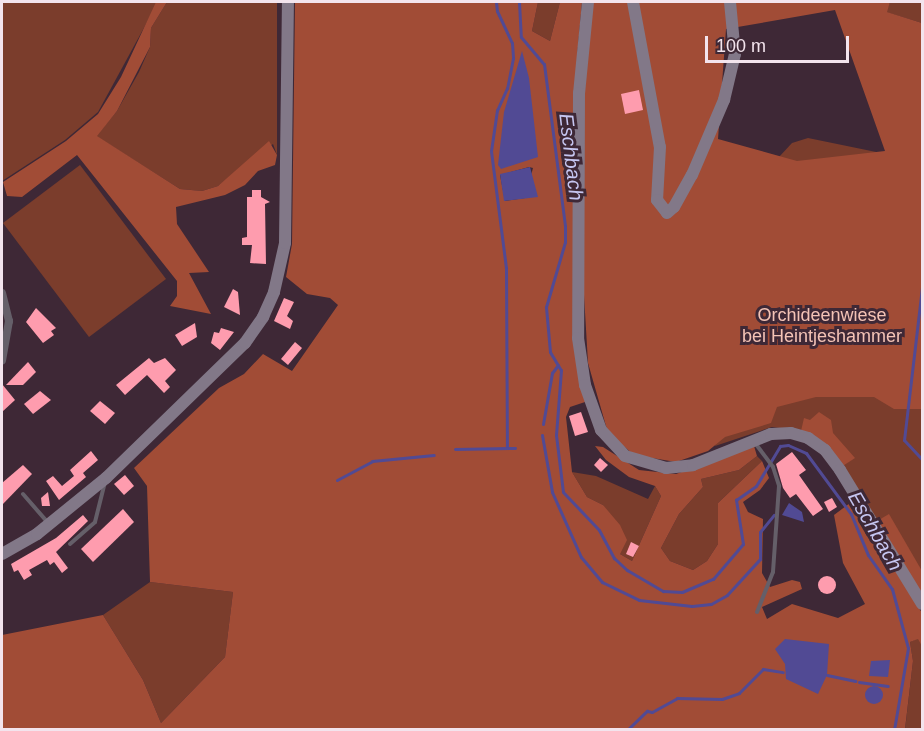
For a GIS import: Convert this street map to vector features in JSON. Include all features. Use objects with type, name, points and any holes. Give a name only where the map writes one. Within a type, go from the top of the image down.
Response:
[{"type":"main road","points":[[2,554],[49,525],[106,478],[245,343],[274,292],[285,243],[288,2]]},
{"type":"main road","points":[[588,2],[579,93],[578,315],[582,367],[594,415],[604,435],[619,452],[653,467],[693,465],[754,440],[790,433],[808,438],[825,450],[922,604]]},
{"type":"main road","points":[[633,2],[660,147],[657,200],[667,213],[674,207],[692,175],[723,100],[735,54],[730,2]]},
{"type":"street","points":[[2,293],[9,321],[2,360]]},
{"type":"lane","points":[[754,440],[764,457],[772,465],[779,486],[778,540],[771,578],[757,612]]},
{"type":"lane","points":[[70,544],[95,522],[106,478]]},
{"type":"lane","points":[[23,494],[49,525]]},
{"type":"green space","points":[[2,2],[158,2],[98,112],[65,140],[2,181]]},
{"type":"green space","points":[[156,2],[167,2],[151,28],[150,47],[117,111],[97,136],[180,189],[202,191],[218,186],[269,141],[277,155],[275,165],[258,171],[245,185],[225,195],[176,207],[177,224],[209,272],[189,273],[211,314],[170,306],[177,296],[177,281],[77,155],[22,197],[7,196],[3,182],[66,141],[98,114],[121,77]]},
{"type":"green space","points":[[167,2],[277,2],[277,155],[273,144],[218,186],[202,191],[180,189],[96,136],[117,111],[139,72],[150,47],[151,28]]},
{"type":"green space","points":[[295,2],[538,2],[532,31],[550,41],[560,2],[582,2],[577,57],[585,402],[570,407],[566,417],[572,472],[587,497],[603,505],[620,525],[627,540],[620,554],[632,561],[661,496],[655,486],[629,477],[606,460],[595,446],[603,447],[639,470],[676,474],[754,446],[757,456],[739,470],[701,479],[703,487],[679,514],[661,548],[670,561],[693,570],[707,561],[718,544],[718,503],[762,461],[769,478],[760,490],[743,502],[748,512],[763,519],[762,573],[770,587],[792,580],[800,582],[802,589],[762,607],[767,619],[792,604],[838,618],[865,604],[843,563],[834,515],[854,500],[922,613],[922,646],[918,639],[910,642],[913,661],[905,729],[2,730],[2,635],[103,615],[143,680],[161,723],[225,657],[233,592],[150,582],[147,486],[134,468],[219,388],[244,374],[263,354],[292,371],[338,305],[330,298],[307,294],[286,277],[292,244]],"holes":[[[529,167],[533,168],[525,198],[505,201],[500,175]]]},
{"type":"green space","points":[[538,2],[560,2],[550,41],[532,31]]},
{"type":"green space","points":[[593,2],[890,2],[887,12],[922,23],[922,409],[894,409],[874,397],[816,397],[777,407],[771,423],[725,437],[708,451],[676,462],[634,455],[608,433],[588,363],[584,295],[584,97]],"holes":[[[835,10],[885,151],[797,161],[718,139],[726,29]]]},
{"type":"green space","points":[[890,2],[922,2],[922,23],[886,12]]},
{"type":"green space","name":"Orchideenwiese bei Heintjeshammer","points":[[808,138],[881,153],[922,213],[922,583],[883,518],[877,521],[843,466],[851,460],[801,431],[772,427],[715,446],[779,157],[792,143]]},
{"type":"green space","points":[[80,165],[166,279],[89,337],[3,223]]},
{"type":"green space","points":[[819,412],[831,420],[833,433],[855,458],[843,466],[801,431],[804,418],[810,420]]},
{"type":"green space","points":[[757,456],[762,461],[718,503],[718,544],[707,561],[693,570],[670,561],[661,548],[679,514],[703,487],[701,479],[739,470]]},
{"type":"green space","points":[[572,472],[596,476],[648,499],[655,486],[661,496],[632,561],[620,554],[603,505],[587,497]]},
{"type":"green space","points":[[889,514],[922,571],[922,595],[877,521]]},
{"type":"green space","points":[[150,582],[233,592],[225,657],[161,723],[143,680],[103,615]]},
{"type":"green space","points":[[919,638],[922,646],[922,729],[905,730],[913,661],[910,642]]},
{"type":"shaded area","points":[[522,51],[529,78],[538,157],[501,169],[498,165],[504,112]]},
{"type":"shaded area","points":[[530,167],[538,197],[504,201],[500,174]]},
{"type":"shaded area","points":[[789,503],[802,512],[804,522],[782,515]]},
{"type":"shaded area","points":[[785,639],[829,644],[827,675],[818,694],[786,679],[785,664],[775,649]]},
{"type":"shaded area","points":[[890,660],[888,677],[869,676],[871,661]]},
{"type":"shaded area","points":[[874,686],[880,689],[883,695],[880,701],[874,704],[868,701],[865,695],[868,689]]},
{"type":"building","points":[[639,90],[643,110],[625,114],[621,94]]},
{"type":"building","points":[[252,190],[261,190],[261,197],[270,202],[265,204],[266,264],[250,263],[252,245],[242,245],[242,238],[247,237],[247,197],[252,197]]},
{"type":"building","points":[[233,289],[238,292],[240,315],[224,307]]},
{"type":"building","points":[[284,298],[294,302],[287,316],[293,321],[290,329],[274,321]]},
{"type":"building","points":[[36,308],[56,328],[51,331],[54,335],[43,343],[26,322]]},
{"type":"building","points":[[195,323],[197,337],[182,346],[175,335]]},
{"type":"building","points":[[221,328],[234,332],[220,350],[211,343],[214,332],[219,333]]},
{"type":"building","points":[[295,342],[302,348],[288,365],[281,359]]},
{"type":"building","points":[[149,358],[154,363],[165,358],[176,370],[165,381],[170,387],[164,393],[147,375],[125,395],[116,385]]},
{"type":"building","points":[[28,362],[36,372],[23,385],[6,385]]},
{"type":"building","points":[[2,384],[15,400],[2,412]]},
{"type":"building","points":[[40,391],[51,400],[33,414],[24,404]]},
{"type":"building","points":[[100,401],[115,413],[105,424],[90,411]]},
{"type":"building","points":[[581,412],[588,432],[575,436],[569,416]]},
{"type":"building","points":[[91,451],[98,460],[83,473],[86,477],[59,500],[46,481],[53,476],[62,486],[74,476],[70,470]]},
{"type":"building","points":[[792,452],[806,470],[799,475],[823,509],[813,516],[796,494],[790,498],[783,488],[776,464]]},
{"type":"building","points":[[600,458],[608,465],[601,472],[594,465]]},
{"type":"building","points":[[23,465],[32,474],[2,505],[2,483]]},
{"type":"building","points":[[125,475],[134,486],[124,495],[114,484]]},
{"type":"building","points":[[48,492],[50,506],[42,506],[41,498]]},
{"type":"building","points":[[832,498],[837,507],[829,512],[824,502]]},
{"type":"building","points":[[123,509],[134,522],[93,562],[81,549]]},
{"type":"building","points":[[83,515],[88,521],[56,552],[68,568],[62,573],[54,562],[50,565],[47,560],[29,570],[32,575],[24,580],[18,570],[14,572],[11,564],[56,538]]},
{"type":"building","points":[[631,542],[639,546],[633,557],[626,554]]},
{"type":"building","points":[[827,576],[833,579],[836,585],[833,591],[827,594],[821,591],[818,585],[821,579]]},
{"type":"waterway","points":[[496,2],[497,11],[512,43],[513,58],[507,88],[497,110],[491,151],[506,268],[507,448]]},
{"type":"waterway","name":"Eschbach","points":[[519,2],[521,37],[544,64],[565,226],[565,242],[546,307],[550,352],[561,370],[556,435],[563,492],[599,530],[614,558],[627,570],[663,591],[682,592],[713,579],[743,544],[736,500],[756,486],[780,446],[788,445],[806,453],[851,514],[868,555],[892,589],[908,648],[894,730]]},
{"type":"waterway","points":[[922,287],[904,440],[922,459]]},
{"type":"waterway","points":[[543,424],[552,373],[558,365]]},
{"type":"waterway","points":[[542,435],[552,492],[581,557],[602,582],[639,600],[692,606],[711,604],[727,595],[760,559],[760,532],[774,515]]},
{"type":"waterway","points":[[455,449],[515,448]]},
{"type":"waterway","points":[[337,480],[372,461],[434,455]]},
{"type":"waterway","points":[[627,730],[647,711],[652,712],[677,698],[722,699],[739,693],[763,669],[783,672]]},
{"type":"waterway","points":[[827,675],[855,681]]},
{"type":"waterway","points":[[859,682],[888,686]]}]
